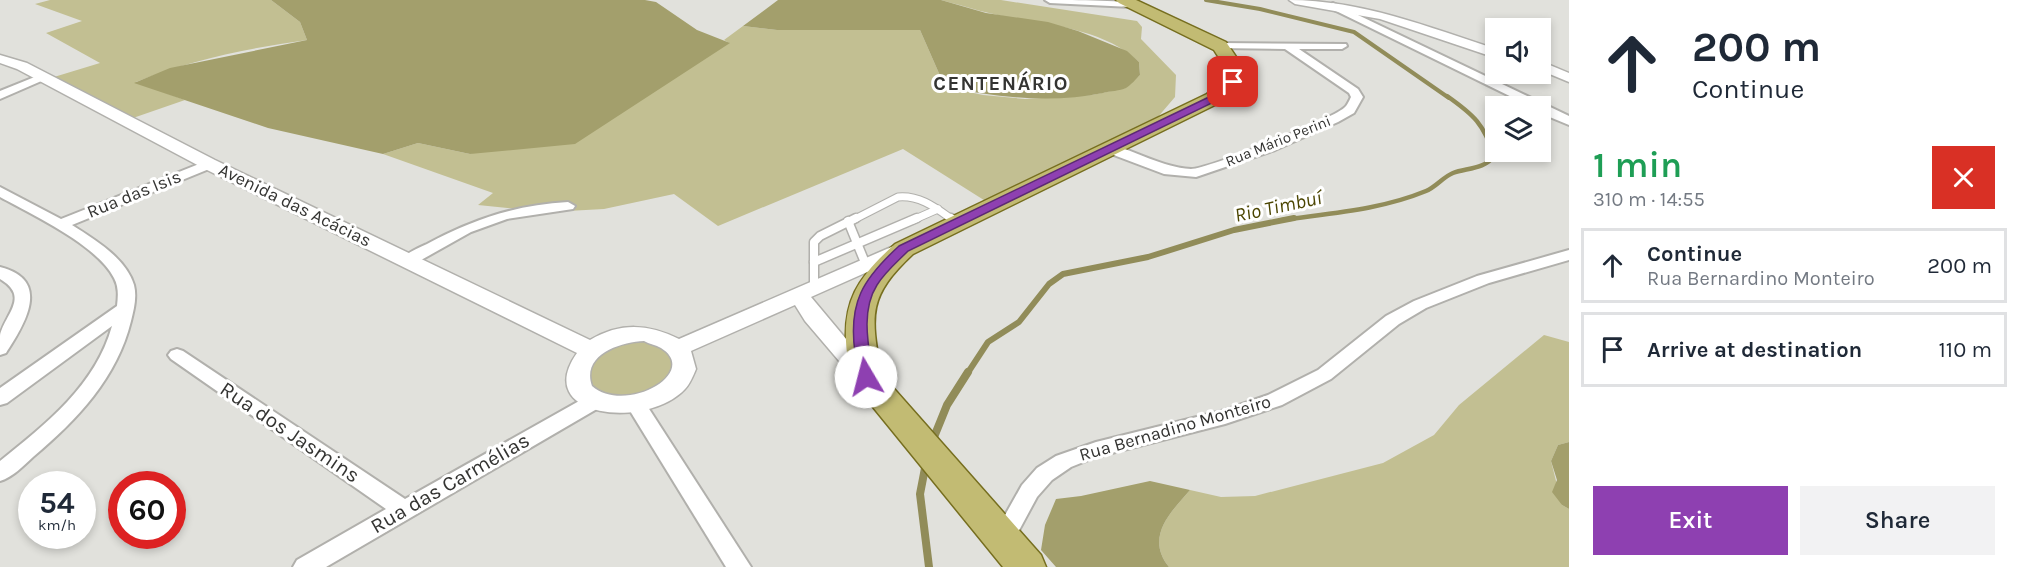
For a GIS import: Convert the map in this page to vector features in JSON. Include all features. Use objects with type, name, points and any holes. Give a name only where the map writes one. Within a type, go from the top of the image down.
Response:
[{"type":"main road","points":[[1027,567],[866,377],[860,337],[861,310],[869,287],[881,270],[904,249],[948,216],[1108,148],[1214,98],[1233,82],[1234,67],[1220,46],[1127,2]]},
{"type":"street","points":[[1050,0],[1127,2]]},
{"type":"street","points":[[1295,0],[1383,16],[1485,50]]},
{"type":"street","points":[[1333,6],[1517,96]]},
{"type":"street","points":[[1220,46],[1342,46]]},
{"type":"street","name":"Rua Mário Perini","points":[[1108,148],[1169,171],[1196,173],[1270,147],[1350,110],[1357,97],[1354,91],[1287,46]]},
{"type":"street","name":"Avenida das Acácias","points":[[0,58],[42,77],[209,164],[591,350]]},
{"type":"street","points":[[1551,71],[1569,78]]},
{"type":"street","points":[[0,95],[42,77]]},
{"type":"street","points":[[1551,113],[1569,121]]},
{"type":"street","name":"Rua das Isis","points":[[59,225],[209,164]]},
{"type":"street","points":[[0,191],[59,225],[107,258],[122,276],[127,292],[126,308],[114,351],[83,399],[35,445],[0,473]]},
{"type":"street","points":[[408,261],[482,220],[529,209],[568,206]]},
{"type":"street","points":[[678,348],[904,249]]},
{"type":"street","name":"Rua Bernadino Monteiro","points":[[1002,540],[1023,498],[1038,478],[1055,466],[1104,447],[1227,417],[1275,400],[1332,370],[1374,333],[1431,299],[1569,255]]},
{"type":"street","points":[[0,272],[15,279],[22,289],[24,303],[18,319],[0,349]]},
{"type":"street","points":[[806,292],[813,316],[866,377]]},
{"type":"street","points":[[0,398],[126,308]]},
{"type":"street","points":[[626,334],[646,334],[664,339],[678,348],[685,360],[683,374],[674,388],[658,399],[637,406],[615,406],[596,401],[582,390],[577,377],[580,362],[591,350],[607,340],[626,334]]},
{"type":"street","name":"Rua dos Jasmins","points":[[177,355],[403,509]]},
{"type":"street","name":"Rua das Carmélias","points":[[304,567],[596,401]]},
{"type":"street","points":[[637,406],[739,567]]},
{"type":"lane","points":[[806,292],[813,262],[814,242],[820,236],[848,221],[905,195],[948,216]]},
{"type":"lane","points":[[813,262],[859,244],[948,216]]},
{"type":"lane","points":[[848,221],[866,265]]},
{"type":"shaded area","points":[[50,0],[271,0],[300,22],[307,40],[220,56],[177,67],[136,82],[185,100],[133,118],[54,77],[100,63],[46,33],[82,21],[35,4]]},
{"type":"shaded area","points":[[271,0],[645,0],[656,2],[697,30],[730,43],[575,144],[470,154],[418,143],[383,154],[268,128],[134,83],[170,68],[307,40],[300,22]]},
{"type":"shaded area","points":[[778,0],[941,0],[986,13],[1048,22],[1078,31],[1127,51],[1139,62],[1140,75],[1124,89],[1064,98],[1024,98],[945,87],[920,30],[777,30],[743,26]]},
{"type":"shaded area","points":[[941,0],[1001,0],[1137,21],[1142,27],[1141,39],[1176,75],[1175,97],[1151,125],[987,202],[903,149],[718,226],[674,194],[604,209],[549,212],[478,205],[493,193],[383,154],[418,143],[470,154],[729,43],[724,40],[743,26],[777,30],[920,30],[945,87],[983,95],[1025,99],[1092,95],[1125,88],[1140,75],[1139,62],[1098,37]]},
{"type":"shaded area","points":[[1544,335],[1569,342],[1569,442],[1558,445],[1551,461],[1562,505],[1569,509],[1569,567],[1169,567],[1162,556],[1159,546],[1163,526],[1190,490],[1221,497],[1255,496],[1383,463],[1434,435],[1459,405]]},
{"type":"shaded area","points":[[640,339],[659,345],[670,353],[673,363],[670,373],[662,383],[649,391],[618,398],[592,388],[586,366],[598,351]]},
{"type":"shaded area","points":[[1569,442],[1569,509],[1562,505],[1552,492],[1557,480],[1551,461],[1558,445]]},
{"type":"shaded area","points":[[1150,481],[1190,490],[1168,517],[1160,536],[1159,546],[1169,567],[1056,567],[1041,550],[1045,525],[1056,499]]},
{"type":"waterway","name":"Rio Timbuí","points":[[1206,0],[1260,9],[1354,32],[1449,98]]},
{"type":"waterway","name":"Rio Timbuí","points":[[1288,219],[1391,203],[1426,191],[1453,173],[1481,166],[1490,160],[1494,156],[1482,128],[1471,115],[1447,96]]},
{"type":"waterway","name":"Rio Timbuí","points":[[1288,219],[1294,218]]},
{"type":"waterway","name":"Rio Timbuí","points":[[967,374],[988,342],[1019,322],[1049,284],[1063,274],[1148,257],[1234,230],[1288,219]]},
{"type":"waterway","name":"Rio Timbuí","points":[[1282,220],[1288,219]]},
{"type":"waterway","name":"Rio Timbuí","points":[[932,442],[947,405],[968,372]]},
{"type":"waterway","name":"Rio Timbuí","points":[[926,463],[920,494],[929,567]]},
{"type":"district","name":"CENTENÁRIO","points":[[1001,83]]},
{"type":"route","points":[[866,377],[860,337],[861,310],[869,287],[881,270],[904,249],[1214,98],[1233,82]]}]
